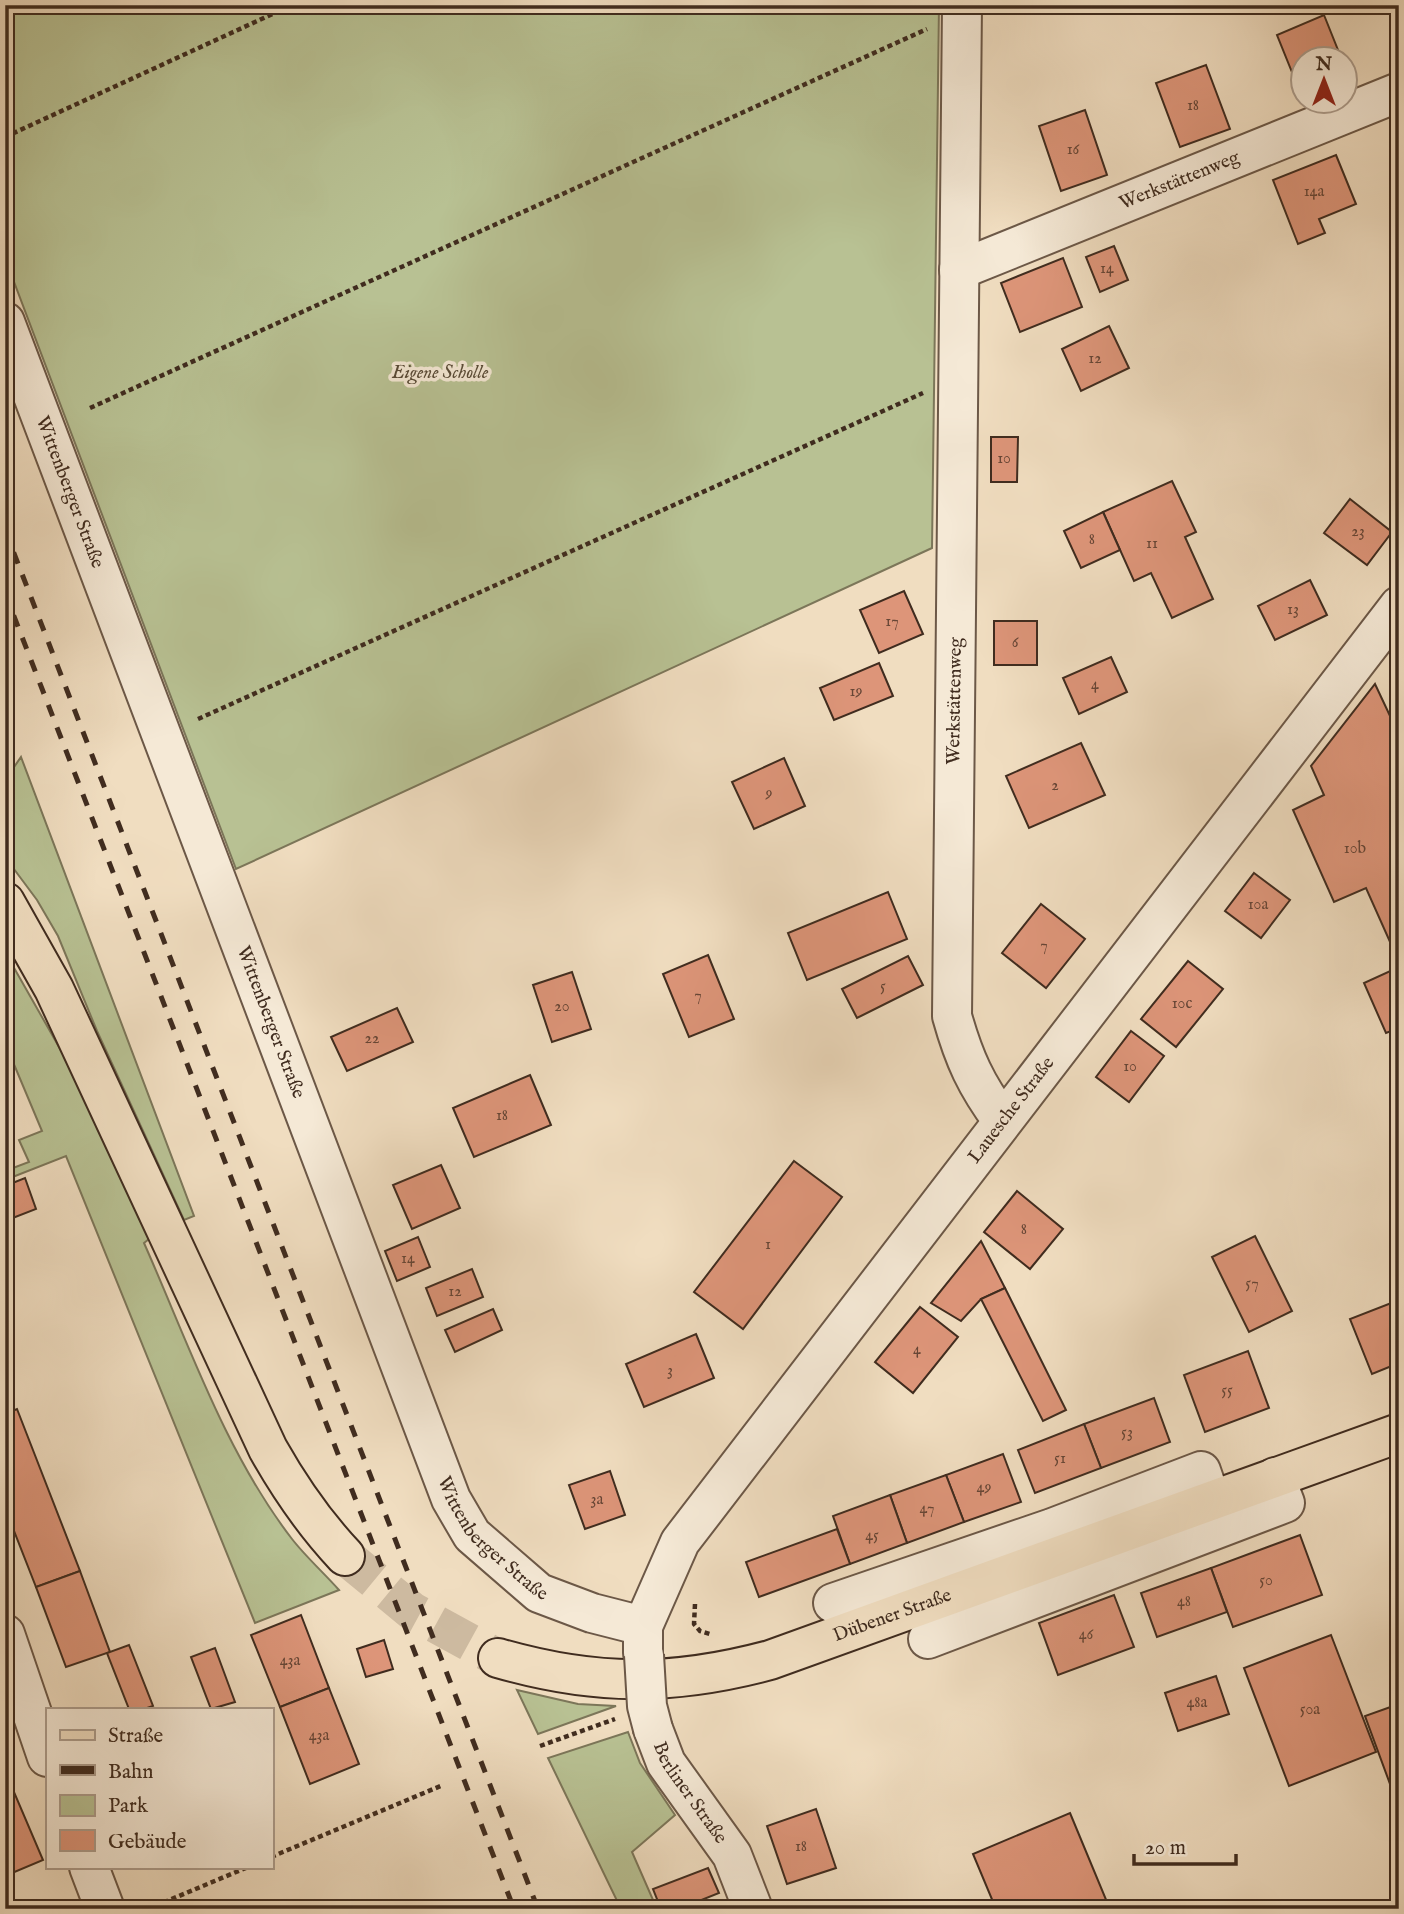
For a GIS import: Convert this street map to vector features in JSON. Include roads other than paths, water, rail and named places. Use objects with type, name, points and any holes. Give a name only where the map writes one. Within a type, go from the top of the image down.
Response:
[{"type":"main road","points":[[5,902],[54,989],[268,1449],[289,1486],[317,1525],[345,1556]]},
{"type":"main road","name":"Dübener Straße","points":[[498,1658],[542,1671],[616,1681],[666,1680],[729,1671],[771,1660],[1275,1477],[1397,1438]]},
{"type":"street","name":"Werkstättenweg","points":[[962,14],[952,1016],[962,1052],[978,1088],[1002,1120]]},
{"type":"street","name":"Werkstättenweg","points":[[960,270],[1399,92]]},
{"type":"street","name":"Wittenberger Straße","points":[[5,323],[451,1499],[472,1535],[539,1593],[592,1613],[643,1641]]},
{"type":"street","name":"Lauesche Straße","points":[[643,1641],[680,1542],[1399,606]]},
{"type":"street","points":[[833,1603],[1052,1528],[1201,1471],[1211,1500]]},
{"type":"street","name":"Dübener Straße","points":[[928,1639],[1285,1503],[1275,1477]]},
{"type":"street","points":[[5,1634],[46,1754]]},
{"type":"street","name":"Berliner Straße","points":[[643,1641],[647,1706],[639,1723],[732,1855],[753,1909]]},
{"type":"street","points":[[89,1868],[101,1907]]},
{"type":"tunnel","points":[[345,1556],[412,1611],[498,1658]]},
{"type":"railway","points":[[5,530],[538,1909]]},
{"type":"railway","points":[[5,593],[514,1909]]},
{"type":"park label","name":"Eigene Scholle","points":[[440,373]]}]
